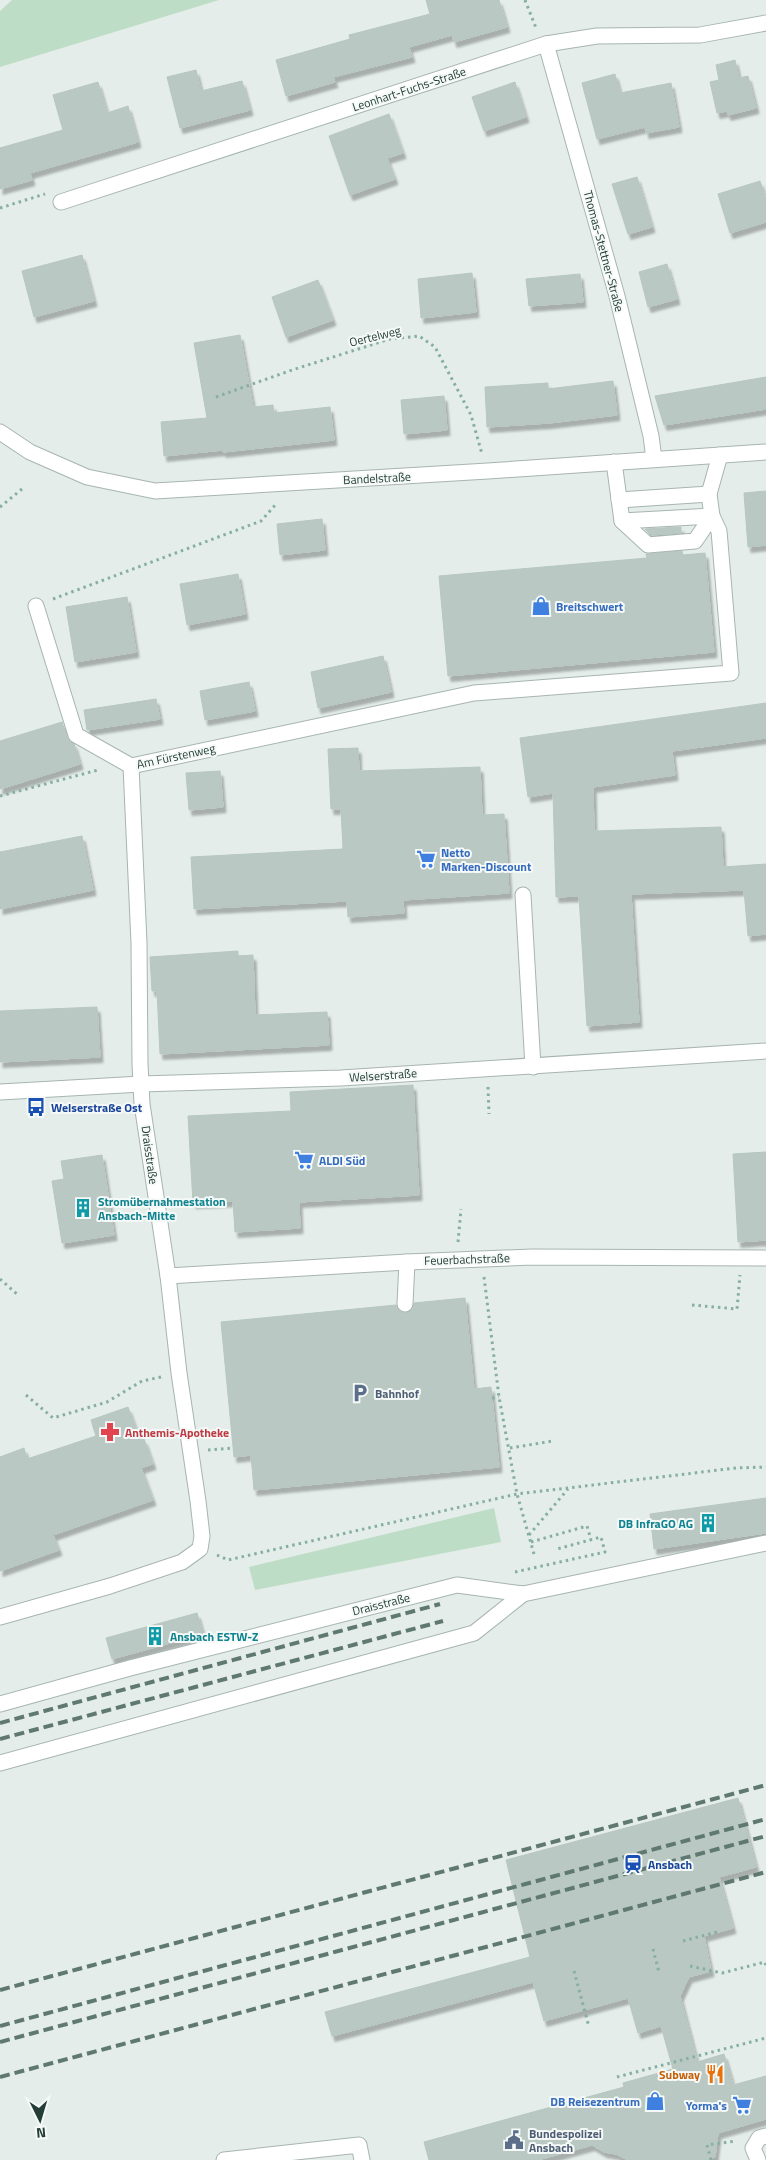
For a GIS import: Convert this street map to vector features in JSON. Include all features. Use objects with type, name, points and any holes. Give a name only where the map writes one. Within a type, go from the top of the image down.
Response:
[{"type":"street","name":"Leonhart-Fuchs-Straße","points":[[61,202],[544,45],[597,36],[700,35],[766,23]]},
{"type":"street","name":"Thomas-Stettner-Straße","points":[[544,45],[617,296],[651,436],[654,459]]},
{"type":"street","name":"Bandelstraße","points":[[0,432],[30,452],[87,477],[155,491],[766,452]]},
{"type":"street","points":[[614,462],[622,521],[648,545],[695,541],[712,516],[710,494],[720,456]]},
{"type":"street","points":[[619,500],[710,494]]},
{"type":"street","points":[[622,521],[712,516]]},
{"type":"street","name":"Am Fürstenweg","points":[[141,1084],[139,943],[131,766],[474,693],[731,673],[719,532],[712,516]]},
{"type":"street","points":[[36,606],[76,735],[131,766]]},
{"type":"street","points":[[523,894],[533,1067]]},
{"type":"street","name":"Welserstraße","points":[[0,1092],[141,1084],[341,1078],[766,1051]]},
{"type":"street","name":"Draisstraße","points":[[141,1084],[201,1527],[200,1549]]},
{"type":"street","name":"Feuerbachstraße","points":[[168,1276],[407,1262],[532,1257],[766,1258]]},
{"type":"street","points":[[405,1304],[407,1262]]},
{"type":"street","name":"Draisstraße","points":[[0,1704],[130,1668],[457,1585],[523,1594],[766,1543]]},
{"type":"street","points":[[0,1617],[110,1586],[182,1562],[200,1549]]},
{"type":"street","points":[[0,1763],[474,1633],[523,1594]]},
{"type":"street","points":[[758,2160],[753,2148],[759,2138],[766,2136]]},
{"type":"street","points":[[224,2160],[359,2145],[362,2160]]},
{"type":"path","points":[[525,0],[544,45]]},
{"type":"path","points":[[0,208],[49,192],[61,202]]},
{"type":"path","name":"Oertelweg","points":[[216,397],[292,370],[390,339],[419,336],[435,347],[471,415],[488,471]]},
{"type":"path","points":[[36,606],[261,521],[294,483]]},
{"type":"path","points":[[0,507],[22,489]]},
{"type":"path","points":[[0,796],[86,772]]},
{"type":"path","points":[[487,1068],[489,1114]]},
{"type":"path","points":[[457,1260],[461,1209]]},
{"type":"path","points":[[692,1305],[737,1309],[741,1258]]},
{"type":"path","points":[[482,1259],[499,1397],[510,1448],[517,1494],[534,1554]]},
{"type":"path","points":[[0,1280],[18,1295]]},
{"type":"path","points":[[26,1395],[53,1418],[107,1402],[142,1381],[179,1373]]},
{"type":"path","points":[[492,1398],[499,1397]]},
{"type":"path","points":[[510,1448],[553,1441]]},
{"type":"path","points":[[200,1549],[228,1560],[517,1494],[736,1468],[766,1468]]},
{"type":"path","points":[[529,1535],[568,1488]]},
{"type":"path","points":[[531,1542],[587,1526],[591,1540]]},
{"type":"path","points":[[512,1573],[605,1552],[601,1537],[557,1549]]},
{"type":"path","points":[[683,1941],[717,1932]]},
{"type":"path","points":[[653,1949],[659,1972]]},
{"type":"path","points":[[690,1966],[722,1973],[765,1962],[766,1966]]},
{"type":"path","points":[[574,1971],[589,2027]]},
{"type":"path","points":[[616,2077],[766,2038]]},
{"type":"path","points":[[707,2145],[711,2160]]},
{"type":"green space","points":[[12,0],[219,0],[0,67],[0,11]]},
{"type":"green space","points":[[494,1508],[501,1542],[255,1590],[249,1567]]},
{"type":"building","points":[[426,0],[499,0],[507,27],[454,42],[452,35],[409,47],[412,57],[333,77],[335,82],[286,96],[276,60],[350,39],[349,35],[430,14]]},
{"type":"building","points":[[735,60],[739,78],[748,76],[756,108],[728,115],[727,111],[717,113],[710,82],[719,80],[716,65]]},
{"type":"building","points":[[196,70],[201,91],[242,81],[250,110],[180,128],[167,77]]},
{"type":"building","points":[[615,74],[620,93],[671,83],[679,127],[646,133],[645,127],[597,139],[582,83]]},
{"type":"building","points":[[98,82],[107,113],[128,106],[138,142],[30,173],[32,180],[0,189],[0,148],[63,130],[53,95]]},
{"type":"building","points":[[515,82],[526,117],[484,131],[472,97]]},
{"type":"building","points":[[389,114],[403,153],[387,158],[395,179],[350,195],[329,136]]},
{"type":"building","points":[[637,177],[652,227],[628,234],[612,184]]},
{"type":"building","points":[[760,181],[766,200],[766,222],[730,233],[718,194]]},
{"type":"building","points":[[82,255],[94,301],[34,317],[22,271]]},
{"type":"building","points":[[667,264],[677,299],[648,307],[639,272]]},
{"type":"building","points":[[472,273],[476,312],[421,318],[418,279]]},
{"type":"building","points":[[580,274],[583,302],[529,306],[526,279]]},
{"type":"building","points":[[318,280],[333,320],[286,337],[272,297]]},
{"type":"building","points":[[240,335],[253,407],[273,405],[274,413],[330,407],[334,440],[223,452],[223,450],[164,456],[161,422],[207,418],[194,343]]},
{"type":"building","points":[[766,377],[766,409],[664,425],[655,396]]},
{"type":"building","points":[[613,381],[617,415],[549,423],[487,427],[485,387],[548,383],[548,389]]},
{"type":"building","points":[[444,396],[447,430],[404,434],[401,400]]},
{"type":"building","points":[[766,491],[766,545],[748,547],[744,493]]},
{"type":"building","points":[[322,519],[325,550],[280,555],[277,524]]},
{"type":"building","points":[[681,527],[681,533],[651,535],[645,529]]},
{"type":"building","points":[[682,551],[683,555],[705,553],[714,652],[448,676],[439,576],[647,558],[646,554]]},
{"type":"building","points":[[238,574],[245,614],[187,625],[180,584]]},
{"type":"building","points":[[127,597],[136,652],[75,662],[66,607]]},
{"type":"building","points":[[383,656],[391,692],[318,708],[311,672]]},
{"type":"building","points":[[249,682],[255,711],[205,720],[200,691]]},
{"type":"building","points":[[156,699],[160,719],[87,730],[84,710]]},
{"type":"building","points":[[766,703],[766,738],[672,751],[675,775],[593,787],[594,831],[721,827],[723,867],[766,864],[766,934],[748,936],[744,890],[631,894],[639,1022],[587,1026],[579,896],[556,897],[553,793],[528,797],[520,738]]},
{"type":"building","points":[[62,722],[67,738],[74,744],[80,764],[0,789],[0,741]]},
{"type":"building","points":[[358,748],[359,771],[480,767],[482,815],[504,814],[509,893],[403,900],[404,913],[348,917],[347,901],[194,909],[191,857],[343,849],[341,809],[331,809],[328,749]]},
{"type":"building","points":[[220,771],[223,807],[189,810],[186,773]]},
{"type":"building","points":[[82,836],[93,890],[0,909],[0,852]]},
{"type":"building","points":[[238,951],[238,956],[253,955],[255,1015],[327,1012],[329,1045],[160,1054],[157,991],[152,991],[150,957]]},
{"type":"building","points":[[97,1007],[100,1057],[0,1062],[0,1011]]},
{"type":"building","name":"ALDI Süd","points":[[413,1085],[419,1195],[299,1202],[300,1228],[235,1232],[233,1201],[193,1203],[188,1116],[291,1111],[290,1092]]},
{"type":"building","points":[[766,1152],[766,1240],[738,1242],[733,1154]]},
{"type":"building","name":"Stromübernahmestation Ansbach-Mitte","points":[[102,1155],[114,1235],[62,1243],[52,1181],[64,1179],[61,1161]]},
{"type":"building","name":"Bahnhof","points":[[465,1298],[474,1389],[491,1387],[499,1467],[254,1490],[251,1455],[234,1457],[221,1322],[396,1305],[400,1312],[405,1313],[413,1309],[414,1303]]},
{"type":"building","points":[[128,1407],[140,1440],[144,1439],[153,1464],[141,1468],[153,1500],[53,1535],[59,1550],[0,1571],[0,1457],[24,1448],[27,1459],[96,1436],[91,1420]]},
{"type":"building","name":"DB InfraGO AG","points":[[766,1498],[766,1533],[654,1549],[650,1514]]},
{"type":"building","name":"Ansbach ESTW-Z","points":[[197,1613],[203,1634],[112,1659],[106,1638]]},
{"type":"building","points":[[738,1798],[756,1867],[719,1877],[733,1928],[704,1936],[711,1971],[689,1977],[680,1996],[697,2062],[724,2054],[733,2085],[766,2076],[766,2119],[718,2133],[715,2157],[706,2160],[628,2160],[616,2154],[604,2152],[592,2145],[538,2160],[429,2160],[424,2142],[624,2087],[623,2083],[673,2069],[661,2026],[638,2033],[628,1998],[544,2021],[533,1982],[332,2036],[325,2012],[530,1957],[506,1860]]},
{"type":"railway","points":[[0,1723],[440,1604]]},
{"type":"railway","points":[[0,1739],[443,1621]]},
{"type":"railway","points":[[0,1990],[766,1785]]},
{"type":"railway","points":[[0,2026],[766,1819]]},
{"type":"railway","points":[[0,2042],[766,1836]]},
{"type":"railway","points":[[0,2077],[766,1872]]},
{"type":"place","name":"Breitschwert","points":[[541,606]]},
{"type":"place","name":"Netto Marken-Discount","points":[[426,859]]},
{"type":"place","name":"Welserstraße Ost","points":[[36,1107]]},
{"type":"place","name":"ALDI Süd","points":[[304,1160]]},
{"type":"place","name":"Stromübernahmestation Ansbach-Mitte","points":[[83,1208]]},
{"type":"place","name":"Bahnhof","points":[[360,1393]]},
{"type":"place","name":"Anthemis-Apotheke","points":[[110,1432]]},
{"type":"place","name":"DB InfraGO AG","points":[[708,1523]]},
{"type":"place","name":"Ansbach ESTW-Z","points":[[155,1636]]},
{"type":"place","name":"Ansbach","points":[[633,1864]]},
{"type":"place","name":"Subway","points":[[715,2074]]},
{"type":"place","name":"DB Reisezentrum","points":[[655,2101]]},
{"type":"place","name":"Yorma's","points":[[742,2105]]},
{"type":"place","name":"Bundespolizei Ansbach","points":[[514,2140]]}]
